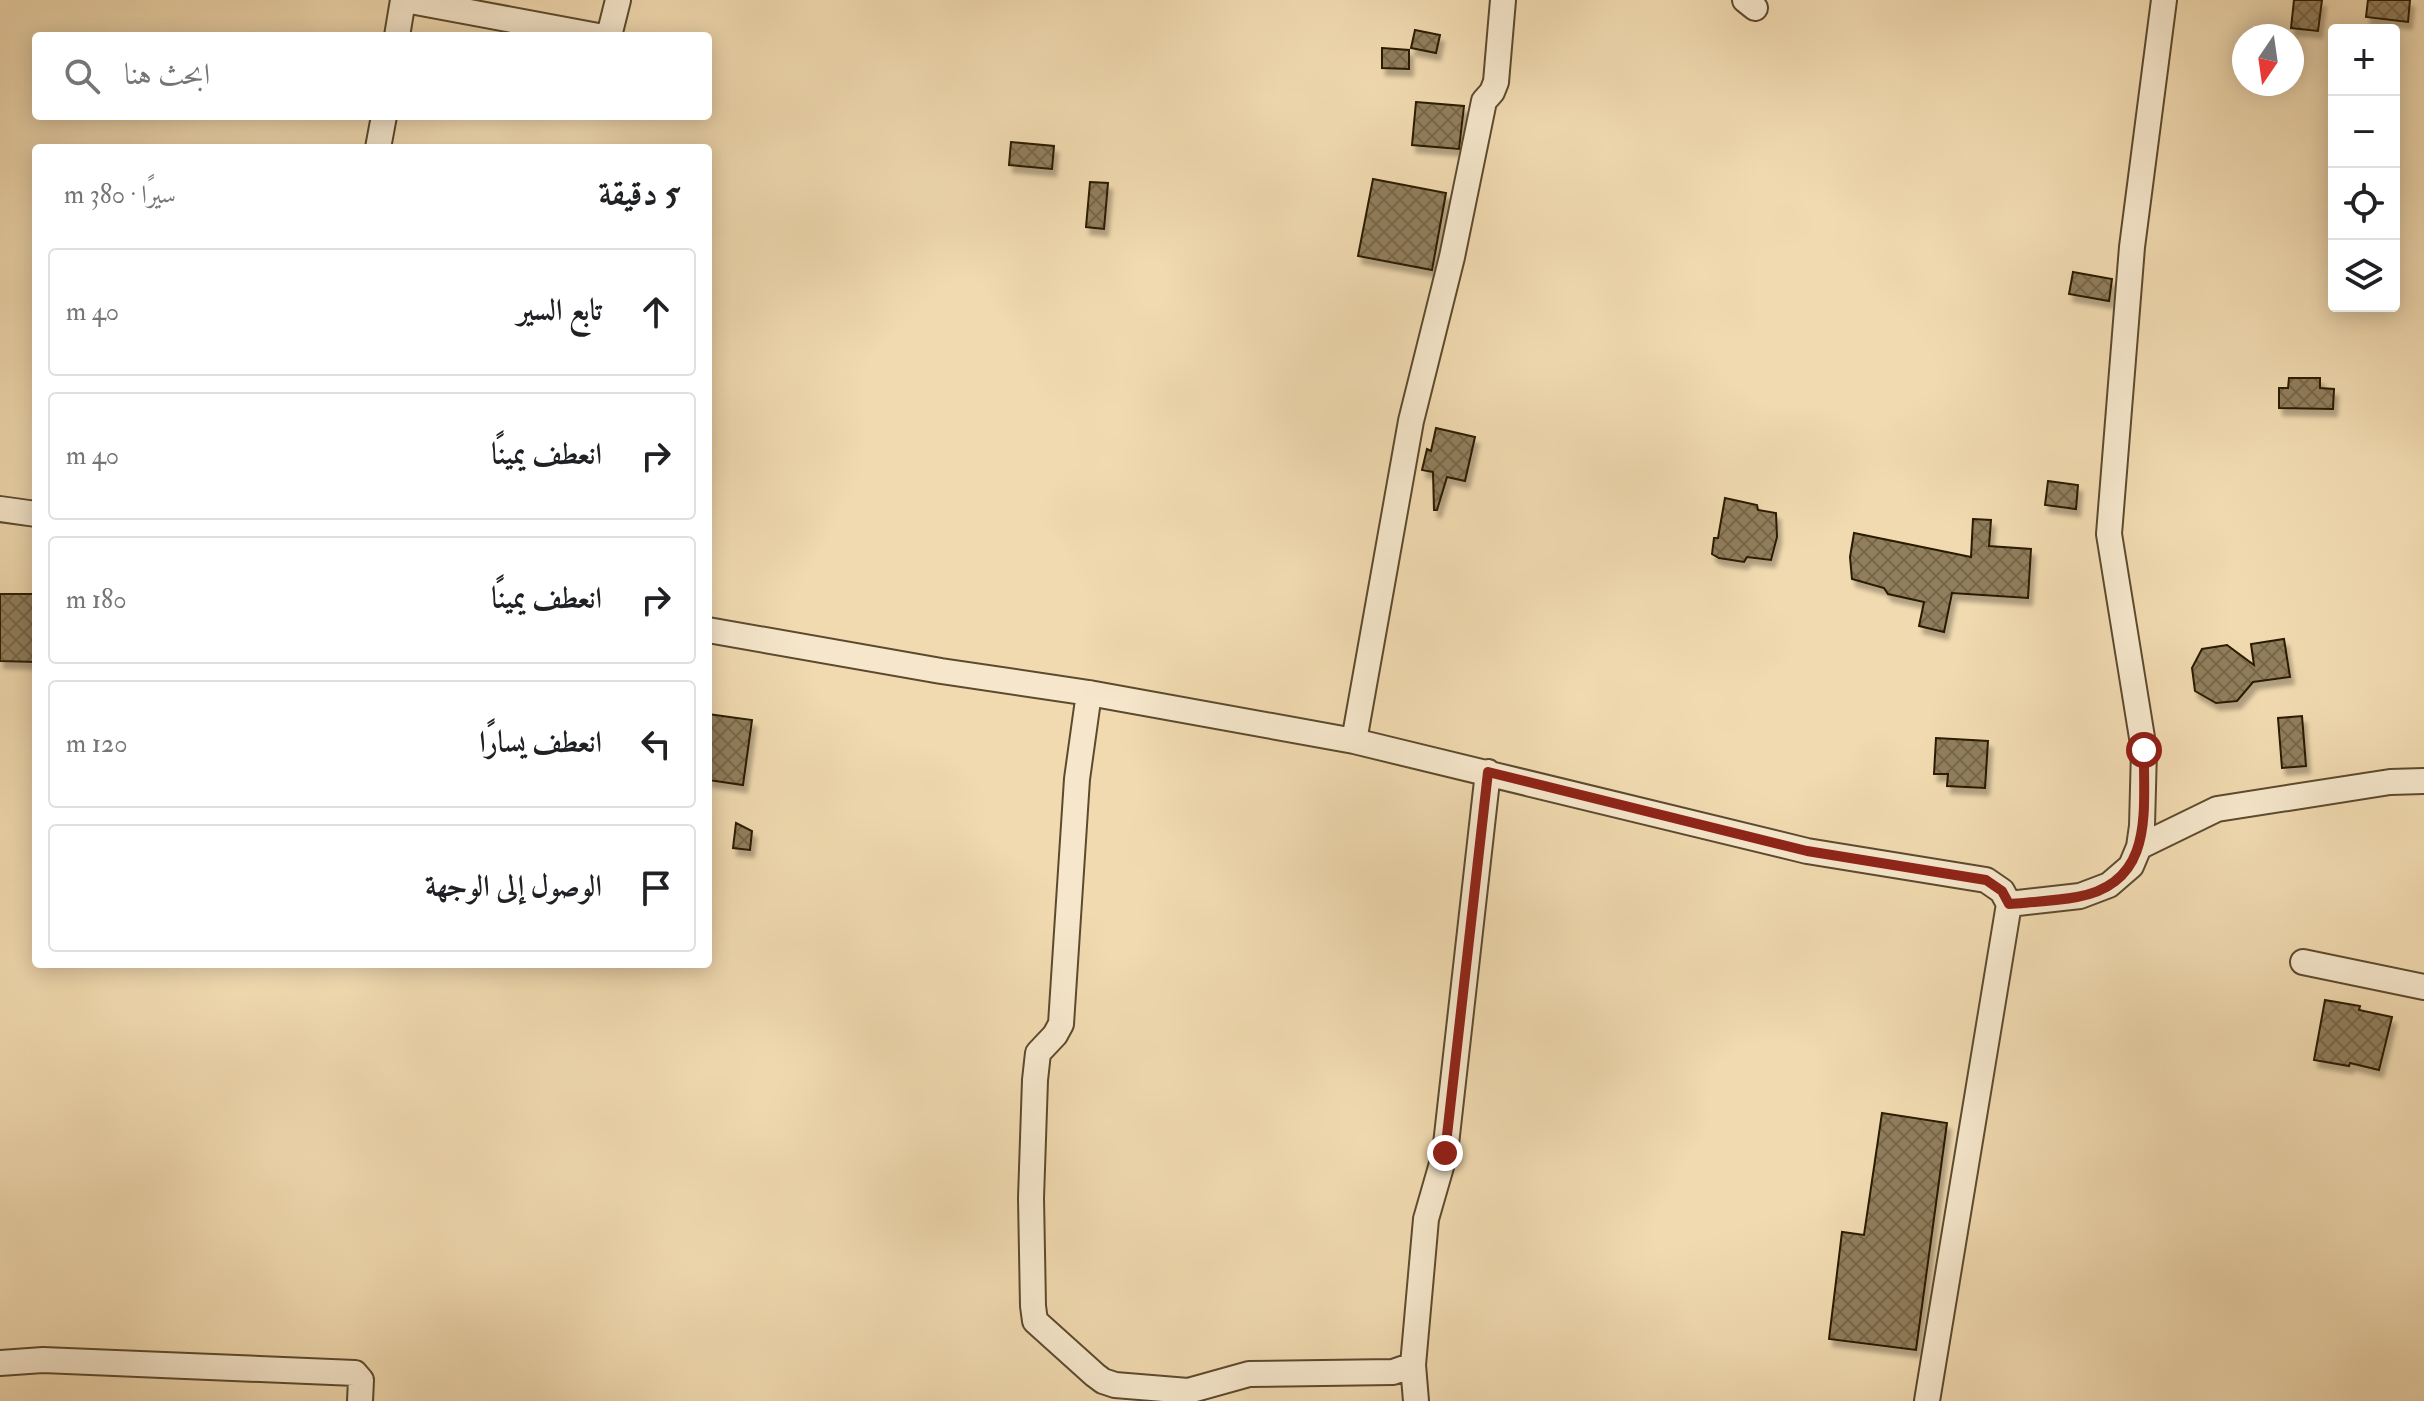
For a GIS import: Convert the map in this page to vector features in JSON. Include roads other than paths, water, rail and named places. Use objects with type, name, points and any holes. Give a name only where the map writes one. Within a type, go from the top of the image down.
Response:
[{"type":"street","points":[[398,32],[404,0],[578,32]]},
{"type":"street","points":[[610,32],[618,0]]},
{"type":"street","points":[[1354,741],[1411,421],[1452,257],[1484,101],[1496,82],[1503,0]]},
{"type":"street","points":[[2009,904],[2080,896],[2109,885],[2131,866],[2139,847],[2144,750],[2109,534],[2132,247],[2164,0]]},
{"type":"street","points":[[379,144],[383,120]]},
{"type":"street","points":[[0,509],[32,513]]},
{"type":"street","points":[[712,631],[941,671],[1089,693],[1354,741],[1807,851],[1986,880],[2002,891],[2009,904],[1927,1401]]},
{"type":"street","points":[[1089,693],[1077,779],[1061,1024],[1038,1053],[1035,1080],[1031,1198],[1035,1321],[1095,1375],[1115,1385],[1188,1391],[1249,1374],[1393,1372],[1413,1365]]},
{"type":"street","points":[[1416,1401],[1413,1365],[1426,1219],[1445,1153],[1488,772]]},
{"type":"street","points":[[2139,847],[2217,809],[2390,782],[2424,781]]},
{"type":"street","points":[[2303,962],[2424,987]]},
{"type":"street","points":[[0,1363],[43,1360],[355,1373],[361,1380],[360,1401]]}]
